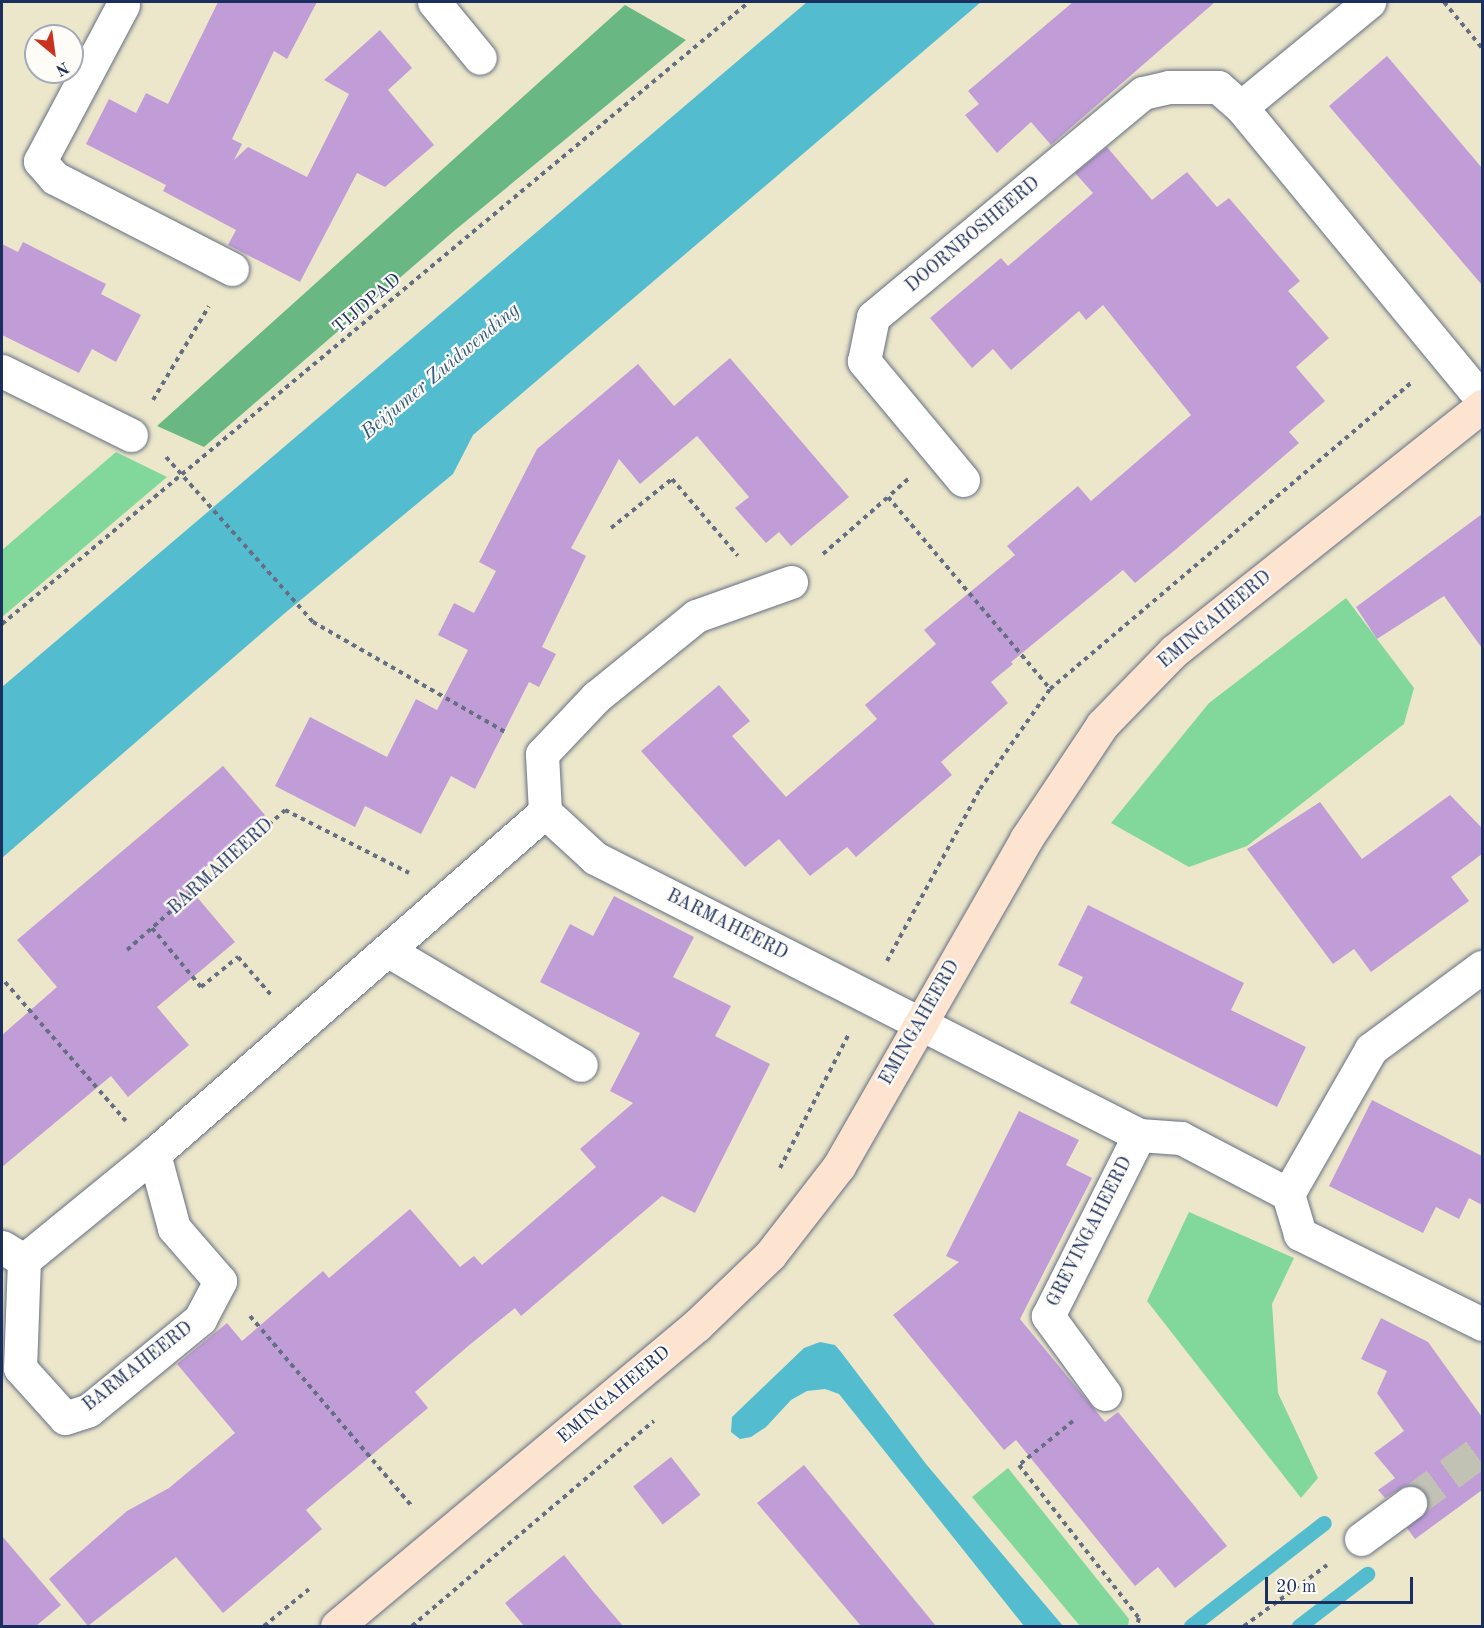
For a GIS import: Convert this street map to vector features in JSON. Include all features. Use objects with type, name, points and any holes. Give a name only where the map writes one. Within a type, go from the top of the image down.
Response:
[{"type":"street","points":[[434,2],[480,58]]},
{"type":"street","points":[[1241,108],[1369,2]]},
{"type":"street","points":[[122,3],[40,161],[55,178],[232,269]]},
{"type":"street","name":"DOORNBOSHEERD","points":[[963,480],[864,361],[873,317],[1143,93],[1169,87],[1218,87],[1241,108],[1482,399]]},
{"type":"street","points":[[2,371],[131,435]]},
{"type":"street","name":"EMINGAHEERD","points":[[338,1626],[696,1326],[770,1255],[839,1166],[1026,839],[1102,725],[1174,651],[1482,406]]},
{"type":"street","points":[[545,812],[542,754],[596,697],[696,616],[780,586]]},
{"type":"street","name":"BARMAHEERD","points":[[220,1281],[200,1319],[89,1410],[64,1418],[20,1368],[13,1253],[154,1154],[389,951],[545,812],[595,858],[921,1022]]},
{"type":"street","points":[[389,951],[581,1065]]},
{"type":"street","points":[[1482,967],[1371,1049],[1288,1194],[1300,1234],[1482,1324]]},
{"type":"street","name":"GREVINGAHEERD","points":[[921,1022],[1139,1135],[1181,1138],[1288,1194]]},
{"type":"street","name":"GREVINGAHEERD","points":[[1105,1394],[1048,1316],[1139,1135]]},
{"type":"street","points":[[154,1154],[174,1228],[220,1281]]},
{"type":"street","points":[[1361,1539],[1410,1503]]},
{"type":"path","name":"TIJDPAD","points":[[2,624],[185,474],[749,2]]},
{"type":"path","points":[[1444,2],[1482,48]]},
{"type":"path","points":[[131,435],[232,269]]},
{"type":"path","points":[[611,528],[672,479],[780,586],[940,453]]},
{"type":"path","points":[[185,474],[313,622],[542,754]]},
{"type":"path","points":[[888,497],[1050,689]]},
{"type":"path","name":"BARMAHEERD","points":[[127,950],[285,810],[452,894]]},
{"type":"path","name":"BARMAHEERD","points":[[152,928],[201,987],[238,957],[300,1027]]},
{"type":"path","points":[[5,982],[154,1154]]},
{"type":"path","points":[[220,1281],[411,1505]]},
{"type":"path","points":[[1105,1394],[1019,1465],[1139,1618],[1137,1626]]},
{"type":"path","points":[[1244,1626],[1361,1539]]},
{"type":"green space","points":[[625,5],[686,40],[454,231],[204,447],[157,426]]},
{"type":"green space","points":[[116,452],[167,477],[2,617],[2,550]]},
{"type":"green space","points":[[1346,598],[1414,688],[1404,724],[1247,846],[1189,867],[1111,823],[1209,703]]},
{"type":"green space","points":[[1189,1212],[1294,1258],[1272,1304],[1278,1393],[1318,1478],[1301,1498],[1147,1301]]},
{"type":"green space","points":[[1008,1468],[1129,1619],[1128,1626],[1080,1626],[972,1497]]},
{"type":"water","name":"Beijumer Zuidwending","points":[[807,2],[981,2],[473,435],[453,474],[285,613],[2,858],[2,687]]},
{"type":"water","points":[[820,1342],[835,1345],[841,1352],[926,1464],[1063,1626],[1024,1626],[839,1394],[825,1389],[807,1391],[791,1400],[766,1427],[751,1437],[740,1439],[731,1432],[732,1417],[804,1348]]},
{"type":"building","points":[[218,2],[317,2],[287,59],[274,51],[232,139],[242,144],[234,160],[248,147],[307,177],[349,94],[324,80],[380,30],[412,68],[388,90],[434,145],[385,187],[357,173],[300,282],[228,245],[236,230],[163,191],[166,185],[86,144],[109,99],[136,113],[146,93],[168,104]]},
{"type":"building","points":[[1073,2],[1215,2],[1051,145],[1031,122],[997,153],[965,115],[979,104],[968,91]]},
{"type":"building","points":[[1387,56],[1482,168],[1482,285],[1329,106]]},
{"type":"building","points":[[1107,147],[1152,200],[1187,172],[1217,207],[1229,198],[1300,281],[1288,291],[1329,338],[1296,367],[1325,401],[1289,432],[1299,443],[1175,550],[1135,583],[1123,570],[1011,662],[1013,664],[991,682],[1008,703],[941,762],[952,775],[856,857],[847,847],[810,876],[779,839],[745,867],[641,751],[719,685],[750,721],[732,736],[786,797],[877,719],[865,705],[936,644],[924,630],[1015,555],[1007,546],[1078,486],[1091,501],[1191,415],[1103,305],[1086,320],[1079,311],[1011,370],[993,349],[972,368],[930,318],[1001,258],[1008,266],[1093,193],[1075,173]]},
{"type":"building","points":[[23,242],[106,284],[101,294],[141,315],[116,362],[92,349],[79,373],[2,335],[2,244],[18,252]]},
{"type":"building","points":[[730,358],[849,497],[791,546],[779,532],[766,543],[735,508],[749,497],[697,436],[640,484],[619,459],[571,548],[586,556],[542,647],[556,654],[539,687],[529,682],[475,789],[451,776],[421,834],[365,806],[355,827],[275,786],[310,717],[387,757],[416,699],[437,710],[468,650],[438,635],[454,603],[474,613],[496,571],[479,562],[537,449],[638,364],[674,406]]},
{"type":"building","points":[[1482,514],[1482,648],[1444,596],[1377,639],[1356,607]]},
{"type":"building","points":[[223,766],[265,815],[186,884],[235,942],[157,1007],[189,1045],[128,1097],[111,1076],[2,1167],[2,1035],[57,987],[17,940]]},
{"type":"building","points":[[1450,795],[1482,828],[1482,854],[1451,877],[1469,901],[1371,972],[1354,949],[1333,964],[1247,849],[1320,802],[1362,859]]},
{"type":"building","points":[[614,896],[694,937],[673,977],[731,1006],[715,1036],[770,1064],[695,1213],[662,1196],[521,1316],[515,1308],[467,1347],[415,1392],[428,1408],[306,1510],[322,1529],[223,1613],[176,1557],[88,1626],[49,1579],[127,1511],[169,1488],[235,1433],[177,1364],[227,1323],[242,1341],[323,1271],[329,1278],[410,1209],[460,1267],[474,1256],[482,1265],[596,1167],[580,1149],[633,1103],[610,1091],[640,1033],[540,982],[570,924],[593,936]]},
{"type":"building","points":[[1088,905],[1244,983],[1231,1010],[1306,1047],[1277,1107],[1070,1003],[1083,977],[1058,965]]},
{"type":"building","points":[[1372,1100],[1482,1156],[1482,1205],[1469,1198],[1459,1219],[1436,1207],[1423,1233],[1329,1186]]},
{"type":"building","points":[[1019,1111],[1079,1140],[1066,1165],[1092,1178],[1020,1319],[1105,1422],[1118,1412],[1227,1546],[1175,1588],[1158,1567],[1135,1586],[1016,1440],[1004,1450],[893,1315],[959,1262],[946,1256]]},
{"type":"building","points":[[1381,1318],[1428,1342],[1482,1417],[1482,1490],[1415,1539],[1407,1528],[1427,1511],[1425,1491],[1407,1485],[1385,1498],[1378,1490],[1395,1478],[1374,1453],[1404,1431],[1377,1393],[1387,1371],[1361,1359]]},
{"type":"building","points":[[671,1457],[701,1495],[663,1524],[633,1487]]},
{"type":"building","points":[[804,1465],[936,1626],[861,1626],[757,1503]]},
{"type":"building","points":[[2,1536],[61,1605],[36,1626],[2,1626]]},
{"type":"building","points":[[564,1555],[623,1626],[524,1626],[505,1603]]},
{"type":"waterway","points":[[1191,1626],[1324,1523]]},
{"type":"waterway","points":[[1299,1626],[1367,1574]]},
{"type":"tunnel","points":[[1410,1503],[1482,1450]]}]
